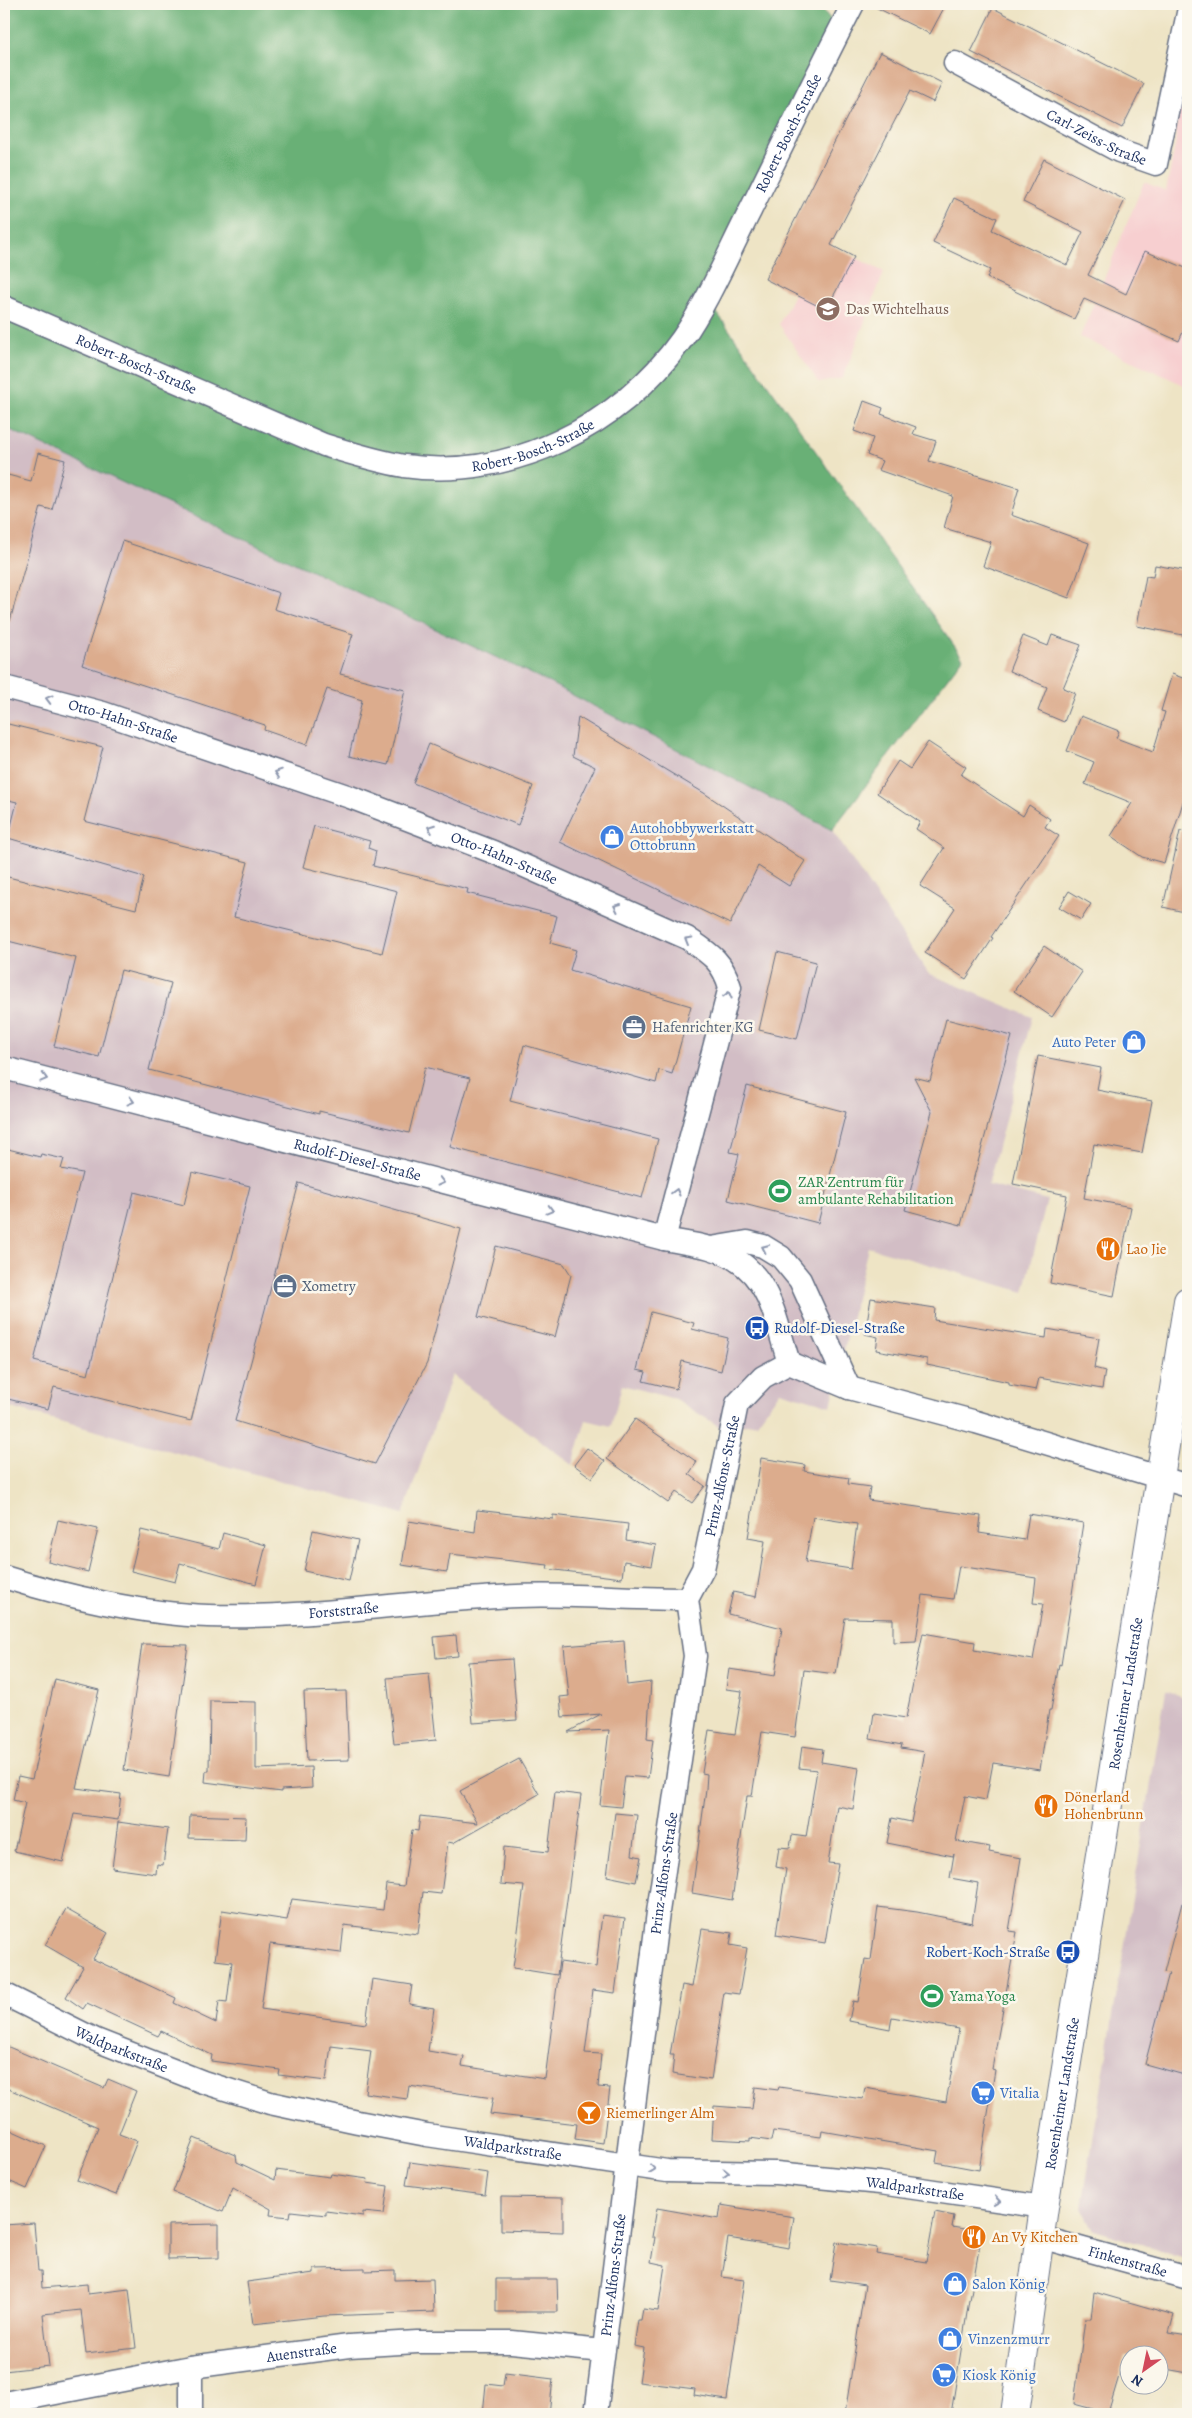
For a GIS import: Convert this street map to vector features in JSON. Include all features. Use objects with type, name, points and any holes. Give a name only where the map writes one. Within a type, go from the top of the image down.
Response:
[{"type":"main road","name":"Rosenheimer Landstraße","points":[[1015,2414],[1044,2207],[1188,1301]]},
{"type":"street","name":"Robert-Bosch-Straße","points":[[4,307],[324,445],[367,458],[405,466],[443,468],[484,464],[521,456],[550,446],[581,431],[636,392],[661,366],[683,338],[712,286],[853,4]]},
{"type":"street","name":"Carl-Zeiss-Straße","points":[[956,63],[1119,151],[1156,164],[1188,13]]},
{"type":"street","name":"Otto-Hahn-Straße","points":[[4,687],[103,713],[350,797],[493,852],[687,938],[713,956],[725,970],[730,987],[664,1240]]},
{"type":"street","name":"Rudolf-Diesel-Straße","points":[[4,1068],[664,1240],[711,1248],[735,1260],[756,1274],[768,1296],[789,1363]]},
{"type":"street","name":"Rudolf-Diesel-Straße","points":[[711,1248],[748,1242],[763,1246],[781,1257],[800,1280],[849,1388]]},
{"type":"street","points":[[789,1363],[849,1388],[976,1422],[1188,1486]]},
{"type":"street","name":"Prinz-Alfons-Straße","points":[[596,2414],[660,1903],[695,1656],[687,1598],[703,1569],[737,1404],[763,1377],[789,1363]]},
{"type":"street","name":"Forststraße","points":[[4,1577],[66,1594],[136,1608],[206,1616],[289,1615],[517,1596],[687,1598]]},
{"type":"street","name":"Waldparkstraße","points":[[4,1994],[96,2040],[204,2082],[270,2103],[427,2135],[628,2166],[667,2171],[776,2174],[880,2183],[1044,2207]]},
{"type":"street","name":"Finkenstraße","points":[[1040,2237],[1188,2278]]},
{"type":"street","name":"Auenstraße","points":[[4,2403],[191,2366],[349,2346],[417,2342],[512,2342],[604,2351]]},
{"type":"street","points":[[191,2366],[191,2414]]},
{"type":"shaded area","points":[[1188,64],[1188,387],[1080,337],[1144,182],[1166,191],[1175,146],[1177,118]]},
{"type":"shaded area","name":"Das Wichtelhaus","points":[[831,245],[884,272],[843,378],[819,383],[779,324],[794,294],[765,279],[775,261],[813,280]]},
{"type":"shaded area","points":[[4,427],[538,677],[832,830],[928,973],[1032,1017],[988,1185],[1047,1200],[1024,1292],[868,1247],[831,1406],[780,1391],[757,1423],[720,1427],[675,1399],[622,1385],[611,1426],[586,1420],[573,1465],[452,1375],[403,1514],[4,1406]]},
{"type":"shaded area","points":[[1166,1690],[1188,1699],[1188,2259],[1094,2230],[1082,2207]]},
{"type":"green space","points":[[4,4],[818,4],[835,25],[700,289],[963,658],[832,830],[538,677],[4,427]]},
{"type":"building","points":[[869,4],[946,4],[930,34]]},
{"type":"building","points":[[993,8],[1144,84],[1122,128],[971,52]]},
{"type":"building","points":[[880,52],[942,83],[933,102],[910,91],[831,245],[854,257],[826,310],[765,279]]},
{"type":"building","points":[[1044,159],[1125,200],[1088,275],[1126,294],[1145,251],[1188,269],[1188,320],[1179,341],[1084,299],[1074,319],[987,278],[990,270],[933,243],[954,198],[997,218],[992,230],[1067,265],[1083,232],[1023,202]]},
{"type":"building","points":[[864,401],[883,408],[881,414],[916,427],[913,434],[936,441],[929,461],[1019,488],[1011,515],[1089,543],[1069,598],[983,566],[991,542],[944,528],[953,496],[878,470],[882,461],[867,455],[873,438],[854,431]]},
{"type":"building","points":[[38,453],[65,460],[52,510],[41,507],[10,621],[4,621],[4,474],[31,481]]},
{"type":"building","points":[[122,541],[279,593],[274,609],[353,634],[340,674],[405,690],[388,765],[349,756],[362,700],[327,689],[307,745],[264,730],[265,725],[82,665]]},
{"type":"building","points":[[1155,565],[1188,571],[1188,636],[1137,626],[1146,576],[1153,577]]},
{"type":"building","points":[[1052,635],[1081,645],[1063,688],[1075,693],[1064,722],[1038,711],[1047,687],[1009,671],[1023,636],[1048,646]]},
{"type":"building","points":[[1172,674],[1188,680],[1188,786],[1164,863],[1142,857],[1111,836],[1132,803],[1085,784],[1094,762],[1067,751],[1081,716],[1119,731],[1116,738],[1153,752],[1165,712],[1161,711]]},
{"type":"building","points":[[578,717],[704,793],[805,861],[789,886],[758,866],[730,924],[560,842],[595,767],[573,756]]},
{"type":"building","points":[[4,723],[103,747],[84,821],[248,862],[234,917],[382,953],[397,891],[303,867],[314,826],[370,841],[368,848],[376,851],[373,866],[468,889],[467,893],[557,916],[550,943],[576,950],[570,970],[691,1006],[672,1074],[659,1070],[656,1083],[524,1045],[510,1101],[658,1139],[642,1198],[450,1147],[470,1078],[425,1067],[409,1133],[319,1111],[319,1114],[149,1070],[171,983],[121,970],[99,1057],[54,1046],[76,958],[4,940],[4,876],[136,909],[144,877],[8,838],[17,802],[4,799]]},
{"type":"building","points":[[928,742],[966,767],[961,775],[1023,816],[1029,805],[1050,819],[1045,827],[1059,836],[991,937],[993,938],[966,979],[925,953],[955,908],[920,886],[944,848],[916,829],[920,822],[877,793],[898,761],[910,769]]},
{"type":"building","points":[[429,744],[533,786],[518,825],[413,783]]},
{"type":"building","points":[[1180,831],[1188,832],[1188,913],[1163,907]]},
{"type":"building","points":[[1069,891],[1091,904],[1081,920],[1059,907]]},
{"type":"building","points":[[1044,946],[1082,972],[1052,1017],[1014,991]]},
{"type":"building","points":[[777,952],[816,962],[797,1039],[759,1030]]},
{"type":"building","points":[[946,1019],[1012,1036],[961,1225],[905,1210],[932,1112],[914,1077],[930,1081]]},
{"type":"building","points":[[1038,1056],[1101,1068],[1097,1090],[1152,1101],[1142,1153],[1094,1144],[1084,1198],[1131,1207],[1114,1296],[1050,1283],[1067,1195],[1013,1184]]},
{"type":"building","points":[[747,1086],[846,1112],[818,1223],[728,1200],[739,1154],[730,1152]]},
{"type":"building","points":[[4,1148],[40,1157],[41,1154],[64,1159],[61,1169],[82,1173],[34,1361],[88,1375],[134,1192],[184,1205],[192,1172],[250,1186],[191,1421],[54,1387],[48,1409],[4,1398]]},
{"type":"building","points":[[299,1183],[461,1229],[427,1363],[375,1464],[235,1421]]},
{"type":"building","points":[[496,1246],[564,1264],[571,1275],[555,1337],[478,1317]]},
{"type":"building","points":[[871,1298],[935,1308],[934,1320],[1046,1338],[1047,1329],[1099,1338],[1094,1368],[1105,1371],[1102,1389],[1039,1378],[1036,1390],[1009,1385],[1009,1382],[927,1365],[927,1359],[876,1350],[878,1337],[865,1334]]},
{"type":"building","points":[[651,1312],[694,1323],[692,1329],[728,1338],[721,1371],[682,1361],[676,1389],[643,1381],[646,1372],[637,1370]]},
{"type":"building","points":[[635,1419],[697,1462],[689,1474],[705,1486],[692,1503],[676,1492],[668,1503],[607,1459]]},
{"type":"building","points":[[587,1448],[605,1461],[592,1478],[574,1465]]},
{"type":"building","points":[[761,1458],[805,1465],[804,1471],[849,1478],[848,1484],[870,1487],[868,1500],[981,1516],[979,1533],[1025,1540],[1029,1514],[1083,1523],[1061,1665],[1059,1664],[1051,1710],[1049,1710],[1040,1770],[993,1763],[986,1800],[965,1796],[956,1841],[990,1847],[989,1852],[1021,1858],[1009,1931],[1017,1932],[992,2069],[995,2070],[979,2170],[936,2162],[938,2151],[822,2131],[821,2137],[773,2131],[771,2141],[750,2138],[750,2141],[712,2139],[714,2106],[752,2109],[755,2087],[778,2090],[779,2087],[863,2099],[865,2088],[946,2102],[959,2029],[892,2017],[890,2029],[849,2021],[853,2001],[858,2002],[865,1959],[871,1960],[878,1907],[917,1912],[972,1923],[978,1883],[950,1878],[954,1854],[953,1856],[887,1843],[892,1818],[911,1822],[925,1752],[901,1748],[902,1745],[870,1739],[874,1713],[906,1718],[923,1633],[975,1642],[974,1650],[1033,1660],[1043,1604],[1033,1603],[1036,1578],[959,1566],[953,1599],[923,1595],[916,1641],[893,1642],[893,1619],[845,1618],[836,1674],[804,1670],[795,1737],[762,1732],[752,1796],[747,1796],[732,1900],[692,1893],[706,1789],[707,1774],[702,1773],[709,1730],[735,1734],[742,1691],[726,1689],[729,1669],[775,1676],[782,1628],[728,1614],[733,1592],[756,1597],[765,1541],[748,1538]],"holes":[[[813,1517],[857,1524],[851,1569],[805,1562]]]},
{"type":"building","points":[[477,1510],[553,1519],[553,1515],[628,1524],[626,1540],[656,1545],[652,1566],[624,1561],[622,1578],[547,1569],[548,1565],[450,1554],[447,1572],[402,1565],[409,1521],[475,1532]]},
{"type":"building","points":[[58,1520],[98,1529],[88,1572],[48,1562]]},
{"type":"building","points":[[141,1530],[219,1549],[223,1533],[266,1545],[256,1584],[180,1563],[175,1582],[131,1571]]},
{"type":"building","points":[[313,1530],[358,1540],[349,1581],[304,1571]]},
{"type":"building","points":[[456,1635],[458,1656],[436,1658],[434,1637]]},
{"type":"building","points":[[624,1641],[627,1685],[651,1682],[647,1739],[653,1740],[648,1778],[625,1776],[621,1807],[600,1805],[609,1730],[568,1732],[601,1714],[562,1717],[560,1697],[569,1696],[564,1646]]},
{"type":"building","points":[[142,1644],[188,1645],[169,1777],[124,1770]]},
{"type":"building","points":[[512,1659],[517,1720],[473,1723],[468,1662]]},
{"type":"building","points":[[429,1674],[436,1740],[394,1744],[387,1678]]},
{"type":"building","points":[[55,1679],[99,1690],[76,1788],[121,1794],[118,1820],[74,1814],[63,1862],[14,1851],[25,1803],[13,1800],[18,1776],[32,1779]]},
{"type":"building","points":[[346,1691],[349,1760],[307,1761],[304,1692]]},
{"type":"building","points":[[210,1701],[256,1702],[256,1769],[311,1767],[312,1788],[281,1790],[281,1792],[205,1782],[206,1771],[209,1771]]},
{"type":"building","points":[[802,1746],[823,1749],[821,1762],[859,1768],[853,1809],[837,1806],[828,1863],[838,1864],[825,1943],[776,1935],[786,1869],[776,1867],[779,1847],[790,1848],[792,1835],[806,1837],[817,1770],[799,1768]]},
{"type":"building","points":[[519,1759],[539,1794],[453,1843],[448,1842],[441,1894],[423,1892],[418,1934],[344,1925],[341,1953],[270,1944],[261,2009],[366,2024],[372,1979],[412,1985],[409,2004],[434,2008],[428,2051],[464,2057],[462,2066],[545,2079],[560,1962],[596,1967],[602,1915],[625,1918],[615,1993],[593,1990],[585,2053],[601,2054],[598,2087],[610,2088],[603,2143],[575,2139],[577,2124],[490,2114],[493,2098],[409,2086],[407,2099],[365,2093],[371,2051],[331,2046],[326,2081],[279,2075],[280,2070],[211,2061],[212,2055],[161,2031],[158,2036],[87,2003],[83,2009],[66,1997],[83,1967],[45,1945],[66,1909],[108,1933],[93,1959],[176,1998],[174,2003],[216,2023],[219,2001],[227,2002],[232,1962],[215,1960],[222,1910],[287,1920],[292,1899],[383,1910],[386,1884],[404,1886],[412,1830],[418,1831],[420,1816],[478,1823],[460,1791]]},
{"type":"building","points":[[555,1792],[581,1795],[557,1975],[513,1968],[524,1886],[501,1884],[504,1847],[548,1852]]},
{"type":"building","points":[[615,1813],[637,1815],[632,1855],[641,1857],[636,1882],[607,1876]]},
{"type":"building","points":[[190,1815],[246,1817],[245,1840],[189,1838]]},
{"type":"building","points":[[118,1822],[168,1829],[163,1865],[157,1864],[156,1874],[112,1868]]},
{"type":"building","points":[[1182,1903],[1188,1904],[1188,2076],[1145,2064],[1169,1973],[1164,1972]]},
{"type":"building","points":[[702,1929],[732,1933],[730,1945],[747,1948],[739,1994],[724,1992],[711,2080],[672,2074],[674,2055],[670,2055],[682,1985],[692,1987]]},
{"type":"building","points":[[4,2045],[104,2088],[108,2079],[136,2091],[119,2134],[137,2141],[116,2195],[77,2180],[98,2127],[4,2087]]},
{"type":"building","points":[[4,2127],[46,2146],[27,2189],[4,2179]]},
{"type":"building","points":[[194,2138],[236,2155],[237,2162],[275,2180],[276,2170],[330,2177],[331,2174],[368,2179],[367,2183],[388,2186],[384,2214],[363,2212],[363,2216],[326,2211],[326,2215],[291,2211],[290,2217],[270,2215],[271,2209],[233,2188],[223,2212],[173,2192]]},
{"type":"building","points":[[410,2162],[488,2173],[485,2195],[406,2185]]},
{"type":"building","points":[[501,2197],[563,2198],[563,2232],[501,2230]]},
{"type":"building","points":[[721,2205],[794,2217],[789,2248],[728,2238],[722,2277],[744,2280],[727,2400],[694,2395],[695,2389],[639,2382],[644,2348],[634,2346],[638,2320],[641,2320],[643,2309],[658,2311],[665,2265],[651,2262],[655,2237],[652,2237],[657,2208],[719,2219]]},
{"type":"building","points":[[935,2212],[954,2216],[952,2227],[982,2232],[951,2414],[845,2414],[865,2285],[830,2280],[836,2242],[877,2248],[876,2254],[926,2262]]},
{"type":"building","points":[[34,2223],[38,2271],[41,2271],[42,2288],[87,2284],[88,2294],[129,2289],[136,2348],[86,2354],[81,2310],[43,2314],[49,2366],[4,2371],[4,2225]]},
{"type":"building","points":[[219,2224],[219,2258],[168,2259],[168,2225]]},
{"type":"building","points":[[365,2268],[365,2271],[395,2270],[395,2280],[433,2279],[434,2312],[324,2316],[253,2324],[247,2282],[314,2273],[314,2269]]},
{"type":"building","points":[[496,2279],[557,2279],[558,2312],[496,2312]]},
{"type":"building","points":[[1094,2292],[1174,2315],[1169,2333],[1188,2336],[1188,2373],[1170,2370],[1170,2346],[1120,2346],[1120,2373],[1108,2413],[1074,2404],[1085,2319],[1091,2319]]},
{"type":"building","points":[[505,2373],[553,2379],[549,2414],[483,2414],[486,2384],[503,2386]]},
{"type":"place","name":"Das Wichtelhaus","points":[[828,309]]},
{"type":"place","name":"Autohobbywerkstatt Ottobrunn","points":[[612,837]]},
{"type":"place","name":"Hafenrichter KG","points":[[634,1027]]},
{"type":"place","name":"Auto Peter","points":[[1134,1042]]},
{"type":"place","name":"ZAR Zentrum für ambulante Rehabilitation","points":[[780,1191]]},
{"type":"place","name":"Lao Jie","points":[[1108,1249]]},
{"type":"place","name":"Xometry","points":[[285,1286]]},
{"type":"place","name":"Rudolf-Diesel-Straße","points":[[757,1328]]},
{"type":"place","name":"Dönerland Hohenbrunn","points":[[1046,1806]]},
{"type":"place","name":"Robert-Koch-Straße","points":[[1068,1952]]},
{"type":"place","name":"Yama Yoga","points":[[932,1996]]},
{"type":"place","name":"Vitalia","points":[[983,2093]]},
{"type":"place","name":"Riemerlinger Alm","points":[[589,2113]]},
{"type":"place","name":"An Vy Kitchen","points":[[974,2237]]},
{"type":"place","name":"Salon König","points":[[955,2284]]},
{"type":"place","name":"Vinzenzmurr","points":[[950,2339]]},
{"type":"place","name":"Kiosk König","points":[[944,2375]]}]
